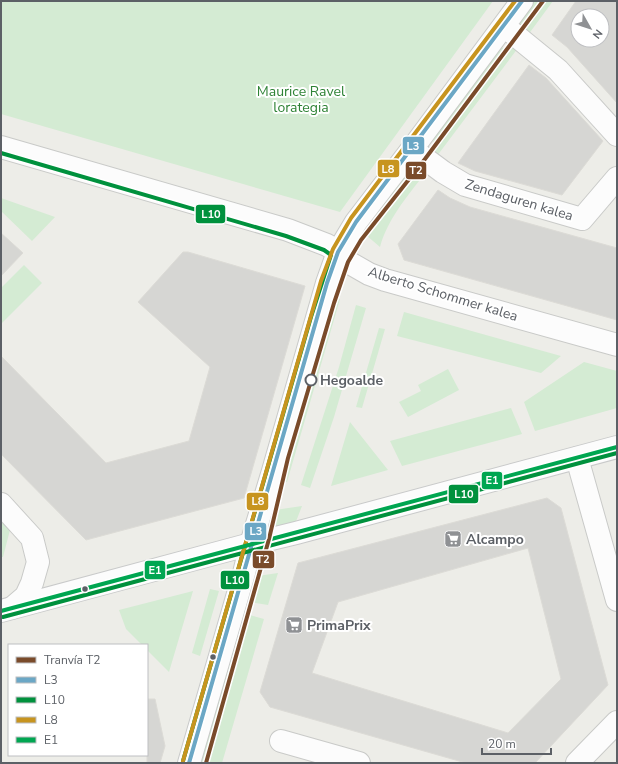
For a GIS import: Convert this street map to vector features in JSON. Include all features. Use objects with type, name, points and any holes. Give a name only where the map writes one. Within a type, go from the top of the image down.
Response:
[{"type":"street","points":[[189,763],[242,580],[250,544],[273,471],[327,283],[338,252],[356,222],[522,1]]},
{"type":"street","points":[[504,26],[558,70],[617,135]]},
{"type":"street","name":"Alberto Schommer kalea","points":[[1,146],[288,230],[327,245],[338,252],[348,262],[369,274],[385,280],[617,344]]},
{"type":"street","name":"Zendaguren kalea","points":[[412,149],[443,172],[465,185],[582,219],[617,178]]},
{"type":"street","points":[[7,610],[617,447]]},
{"type":"street","points":[[577,458],[617,600]]},
{"type":"street","points":[[1,504],[32,538],[38,562],[32,583],[26,596],[7,610]]},
{"type":"street","points":[[577,763],[617,722]]},
{"type":"street","points":[[281,741],[359,763]]},
{"type":"green space","name":"Maurice Ravel lorategia","points":[[1,1],[493,1],[340,212],[1,114]]},
{"type":"green space","points":[[530,1],[553,1],[528,35],[514,25]]},
{"type":"green space","points":[[500,48],[518,48],[437,156],[433,146],[435,135]]},
{"type":"green space","points":[[416,158],[429,168],[394,215],[388,225],[380,247],[359,229]]},
{"type":"green space","points":[[1,198],[55,217],[32,241],[1,211]]},
{"type":"green space","points":[[24,265],[42,283],[1,324],[1,288]]},
{"type":"green space","points":[[331,297],[340,299],[287,482],[278,479]]},
{"type":"green space","points":[[356,305],[366,308],[334,417],[310,488],[301,485],[339,367]]},
{"type":"green space","points":[[404,312],[561,356],[541,373],[397,336]]},
{"type":"green space","points":[[379,328],[385,329],[362,408],[356,407]]},
{"type":"green space","points":[[584,362],[617,371],[617,408],[535,431],[524,402]]},
{"type":"green space","points":[[448,369],[459,390],[408,417],[399,402],[421,391],[418,385]]},
{"type":"green space","points":[[511,408],[522,434],[402,466],[390,441]]},
{"type":"green space","points":[[350,422],[388,470],[331,486]]},
{"type":"green space","points":[[302,506],[295,524],[261,533],[268,511]]},
{"type":"green space","points":[[1,521],[10,530],[3,557],[1,557]]},
{"type":"green space","points":[[278,573],[268,605],[244,601],[251,577]]},
{"type":"green space","points":[[210,589],[219,591],[200,656],[192,653]]},
{"type":"green space","points":[[193,591],[169,672],[148,651],[148,644],[141,644],[126,629],[119,610]]},
{"type":"green space","points":[[242,613],[264,619],[222,763],[199,763]]},
{"type":"building","points":[[576,1],[617,1],[617,103],[567,47],[552,35],[570,10],[570,48],[610,48],[610,8],[571,8]]},
{"type":"building","points":[[529,65],[546,78],[603,141],[562,195],[475,171],[458,163]]},
{"type":"building","points":[[438,190],[450,198],[470,207],[617,248],[617,320],[404,260],[398,244]]},
{"type":"building","points":[[1,233],[23,253],[1,276]]},
{"type":"building","points":[[183,252],[188,252],[305,286],[244,498],[86,540],[1,454],[1,356],[106,463],[189,441],[210,367],[138,302]]},
{"type":"building","points":[[547,498],[561,508],[608,685],[535,763],[466,763],[270,707],[260,692],[298,563]],"holes":[[[528,548],[561,679],[508,733],[312,673],[338,602]]]},
{"type":"building","points":[[148,699],[155,699],[165,746],[160,763],[147,763]]},
{"type":"tram line","name":"T2","points":[[206,763],[269,539],[288,458],[334,303],[348,262],[361,240],[425,159],[543,1]]},
{"type":"transit line","name":"L8","points":[[183,761],[321,281],[333,249],[351,218],[515,1]]},
{"type":"transit line","name":"L3","points":[[189,763],[327,283],[338,252],[356,222],[522,1]]},
{"type":"transit line","name":"L10","points":[[1,153],[286,236],[324,250],[331,255],[311,317],[183,761]]},
{"type":"transit line","name":"E1","points":[[1,611],[617,447]]},
{"type":"transit line","name":"L10","points":[[3,617],[617,453]]},
{"type":"place","name":"Hegoalde","points":[[311,380]]},
{"type":"place","name":"Alcampo","points":[[453,539]]},
{"type":"place","name":"PrimaPrix","points":[[294,625]]}]
